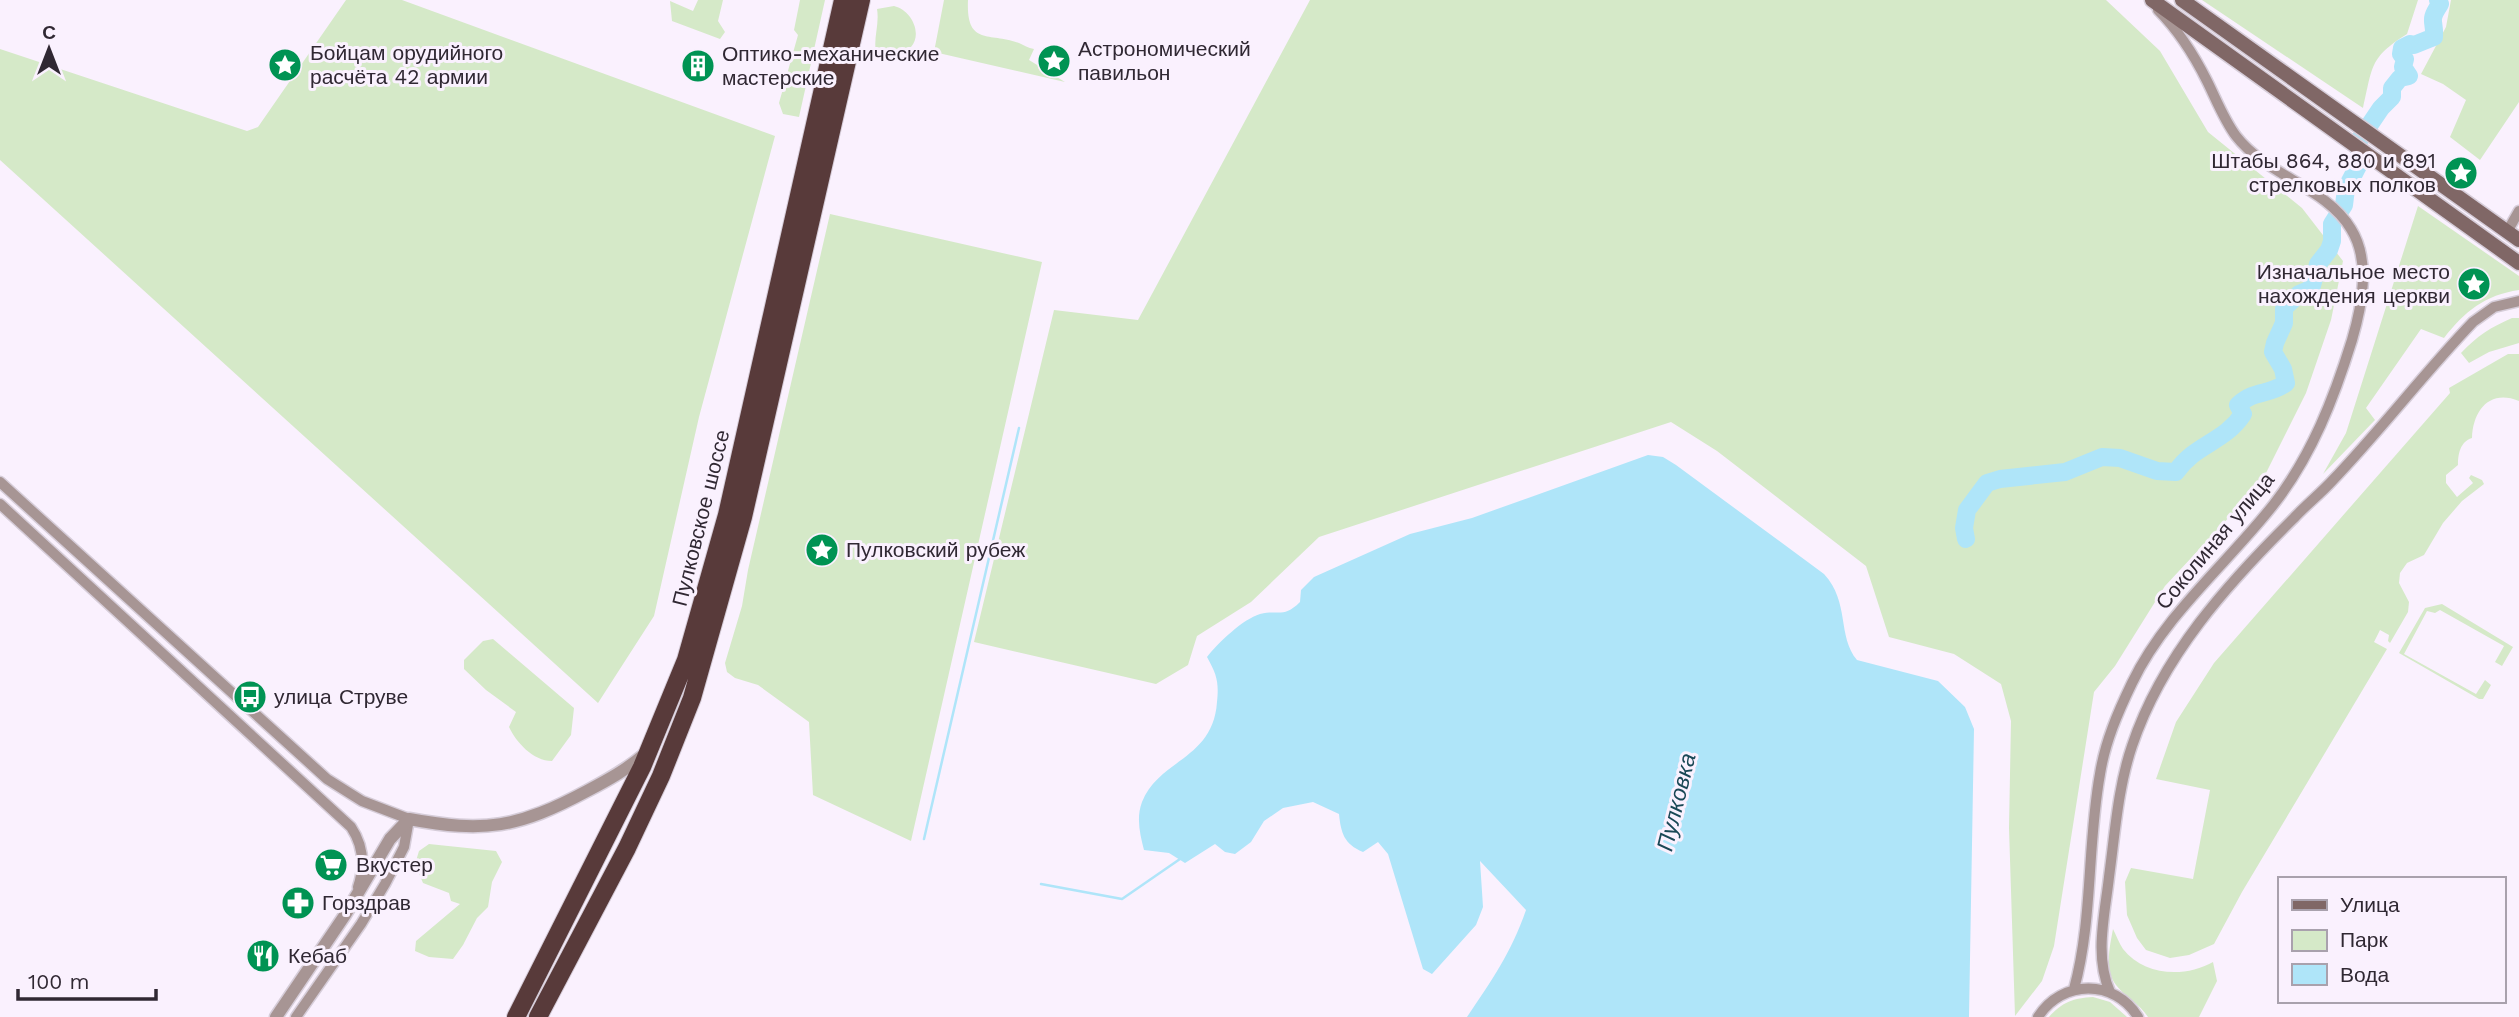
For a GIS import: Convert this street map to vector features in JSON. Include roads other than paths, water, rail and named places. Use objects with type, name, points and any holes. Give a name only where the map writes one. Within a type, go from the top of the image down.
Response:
[{"type":"highway","name":"Пулковское шоссе","points":[[516,1017],[617,819],[649,751],[686,660],[714,567],[805,133],[843,0]]},
{"type":"highway","name":"Пулковское шоссе","points":[[538,1017],[627,848],[667,763],[692,698],[743,517],[861,0]]},
{"type":"main road","points":[[2150,0],[2519,263]]},
{"type":"main road","points":[[2182,0],[2513,236]]},
{"type":"street","name":"Соколиная улица","points":[[2074,989],[2081,954],[2097,793],[2107,741],[2134,679],[2158,640],[2184,606],[2279,498],[2308,454],[2325,416],[2362,306],[2361,261],[2357,240],[2346,222],[2328,204],[2260,160],[2241,142],[2227,122],[2185,43],[2150,0]]},
{"type":"street","points":[[2513,236],[2519,211]]},
{"type":"street","name":"Соколиная улица","points":[[2109,992],[2103,977],[2101,959],[2105,908],[2123,780],[2143,719],[2177,652],[2256,558],[2353,459],[2473,321],[2494,307],[2519,301]]},
{"type":"street","points":[[0,482],[327,779],[362,801],[409,819],[438,824],[476,826],[525,821],[624,771],[649,751]]},
{"type":"street","points":[[0,504],[351,827],[360,843],[362,858],[361,878],[353,902]]},
{"type":"street","points":[[279,1012],[353,902],[390,839],[409,819]]},
{"type":"street","points":[[296,1017],[361,924],[385,884],[404,847],[409,819]]},
{"type":"street","points":[[2038,1017],[2052,1000],[2074,989],[2092,988],[2109,992],[2127,1003],[2138,1017]]},
{"type":"water","points":[[1648,455],[1663,457],[1676,465],[1824,574],[1837,596],[1847,640],[1857,660],[1938,681],[1965,707],[1974,729],[1969,1017],[1467,1017],[1507,953],[1526,910],[1480,861],[1483,907],[1476,925],[1432,974],[1423,969],[1388,854],[1378,842],[1363,852],[1352,845],[1342,832],[1339,814],[1313,802],[1283,808],[1264,821],[1251,842],[1235,854],[1225,852],[1215,844],[1185,863],[1169,853],[1144,850],[1139,820],[1142,802],[1160,776],[1196,748],[1206,736],[1213,721],[1218,689],[1207,657],[1239,626],[1260,614],[1289,610],[1300,602],[1301,590],[1314,577],[1410,534],[1472,518]]},
{"type":"waterway","name":"Пулковка","points":[[1966,539],[1964,528],[1967,510],[1987,483],[2000,479],[2065,472],[2102,457],[2120,458],[2157,471],[2176,472],[2192,455],[2235,424],[2243,414],[2238,405],[2244,400],[2286,383],[2283,369],[2273,352],[2284,323],[2284,308],[2299,294],[2311,289],[2318,264],[2329,250],[2332,241],[2332,224],[2344,205],[2346,189],[2361,160],[2358,142],[2381,108],[2392,97],[2392,88],[2400,78],[2409,76],[2403,67],[2405,59],[2401,54],[2402,48],[2434,37],[2433,18],[2440,4],[2438,0]]},
{"type":"waterway","points":[[924,839],[1019,428]]},
{"type":"waterway","points":[[1041,884],[1122,899],[1180,859]]},
{"type":"place","name":"Астрономический павильон","points":[[1054,61]]},
{"type":"place","name":"Бойцам орудийного расчёта 42 армии","points":[[285,65]]},
{"type":"place","name":"Оптико-механические мастерские","points":[[698,66]]},
{"type":"place","name":"Штабы 864, 880 и 891 стрелковых полков","points":[[2461,173]]},
{"type":"place","name":"Изначальное место нахождения церкви","points":[[2474,284]]},
{"type":"place","name":"Пулковский рубеж","points":[[822,550]]},
{"type":"place","name":"улица Струве","points":[[250,697]]},
{"type":"place","name":"Вкустер","points":[[331,865]]},
{"type":"place","name":"Горздрав","points":[[298,903]]},
{"type":"place","name":"Кебаб","points":[[263,956]]}]
